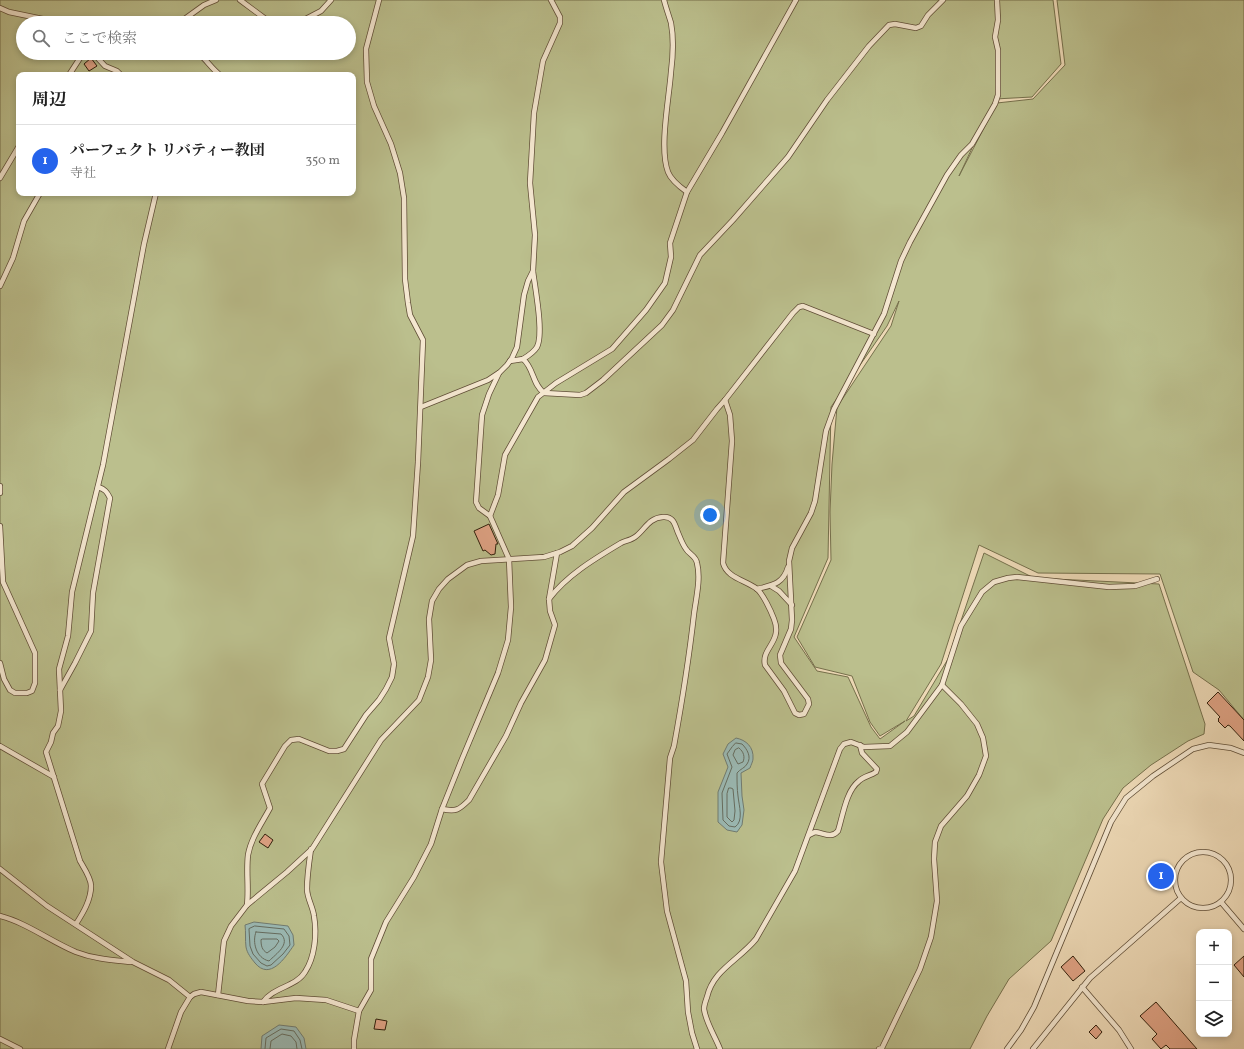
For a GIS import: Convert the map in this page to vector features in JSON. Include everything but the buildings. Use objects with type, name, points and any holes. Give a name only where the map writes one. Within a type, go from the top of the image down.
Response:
[{"type":"lane","points":[[189,16],[204,5],[216,0]]},
{"type":"lane","points":[[240,0],[262,16]]},
{"type":"lane","points":[[310,16],[321,10],[331,0]]},
{"type":"lane","points":[[247,905],[248,854],[255,834],[270,808],[262,784],[285,746],[291,740],[299,739],[329,751],[337,751],[344,748],[366,715],[379,700],[392,677],[394,664],[389,638],[413,536],[421,407],[423,340],[410,315],[405,279],[404,198],[400,173],[391,144],[374,106],[367,82],[366,49],[379,0]]},
{"type":"lane","points":[[510,361],[523,359],[536,348],[540,340],[533,271],[535,235],[530,183],[534,113],[543,61],[560,23],[560,17],[551,0]]},
{"type":"lane","points":[[664,0],[671,23],[673,49],[666,122],[665,158],[669,173],[676,183],[687,192]]},
{"type":"lane","points":[[490,516],[498,495],[505,455],[538,398],[556,383],[612,349],[646,310],[665,283],[671,257],[670,243],[687,192],[722,133],[796,0]]},
{"type":"lane","points":[[523,359],[528,363],[536,386],[544,393],[580,395],[603,380],[662,325],[676,305],[700,255],[734,220],[788,157],[827,100],[869,46],[889,25],[895,24],[916,28],[921,26],[928,15],[943,0]]},
{"type":"lane","points":[[725,400],[730,415],[732,441],[723,563],[725,569],[731,575],[758,589],[774,619],[777,632],[764,660],[784,691],[795,713],[799,715],[804,714],[809,704],[808,699],[786,670],[780,655],[791,629],[792,605],[790,563],[792,548],[811,513],[815,501],[826,431],[834,408],[884,314],[901,261],[947,175],[961,155],[972,144],[995,104],[998,95],[998,50],[996,37],[998,20],[996,0]]},
{"type":"lane","points":[[0,8],[29,16]]},
{"type":"lane","points":[[71,72],[79,60]]},
{"type":"lane","points":[[99,60],[105,66],[118,72]]},
{"type":"lane","points":[[206,60],[216,72]]},
{"type":"lane","points":[[0,178],[16,151]]},
{"type":"lane","points":[[0,286],[13,258],[24,221],[38,196]]},
{"type":"lane","points":[[76,924],[84,911],[91,886],[86,870],[80,860],[46,752],[51,742],[53,733],[58,726],[61,711],[59,669],[68,636],[72,592],[98,487],[144,244],[155,196]]},
{"type":"lane","points":[[421,407],[488,380],[500,372],[510,361],[517,347],[524,295],[533,271]]},
{"type":"lane","points":[[218,996],[224,941],[231,926],[247,905],[312,849],[381,740],[419,700],[428,677],[431,660],[429,619],[432,601],[438,589],[448,579],[467,565],[481,561],[544,557],[572,546],[592,528],[624,492],[669,460],[692,440],[799,307],[803,306],[874,334]]},
{"type":"lane","points":[[354,1049],[359,1011],[371,990],[371,959],[386,922],[414,877],[431,844],[442,810],[498,673],[508,640],[511,606],[509,559],[490,516],[479,508],[476,502],[482,415],[485,403],[500,372]]},
{"type":"lane","points":[[0,486],[0,493]]},
{"type":"lane","points":[[60,690],[76,663],[91,631],[93,593],[110,498],[107,492],[98,487]]},
{"type":"lane","points":[[549,599],[574,574],[622,543],[635,538],[646,525],[654,519],[664,516],[675,521],[679,534],[687,550],[697,562],[698,578],[687,674],[674,746],[670,758],[661,862],[667,911],[686,981],[688,1012],[697,1049]]},
{"type":"lane","points":[[0,526],[3,582],[35,653],[35,683],[32,691],[28,693],[10,690],[4,679],[0,663]]},
{"type":"lane","points":[[442,810],[453,811],[462,808],[469,800],[506,736],[521,704],[545,660],[556,625],[550,611],[549,599],[557,553]]},
{"type":"lane","points":[[758,589],[774,585],[781,580],[790,563]]},
{"type":"lane","points":[[720,1049],[704,1008],[709,988],[719,973],[749,948],[756,939],[795,871],[840,748],[844,744],[851,742],[864,747],[890,746],[907,732],[942,685],[961,626],[982,592],[994,582],[1017,577],[1109,587],[1135,586],[1157,579]]},
{"type":"lane","points":[[771,586],[780,591],[792,605]]},
{"type":"lane","points":[[879,1049],[882,1048],[920,969],[931,937],[936,901],[934,858],[935,842],[941,826],[967,796],[979,775],[986,756],[983,738],[977,724],[961,704],[942,685]]},
{"type":"lane","points":[[809,835],[815,832],[831,836],[835,834],[838,831],[852,789],[862,778],[871,776],[876,772],[877,769],[862,753],[860,745]]},
{"type":"lane","points":[[1007,1049],[1021,1030],[1034,1006],[1111,822],[1126,798],[1153,776],[1192,749],[1210,745],[1231,748],[1244,753]]},
{"type":"lane","points":[[0,746],[54,777]]},
{"type":"lane","points":[[263,1002],[268,995],[294,982],[304,974],[312,960],[314,916],[307,891],[307,873],[312,849]]},
{"type":"lane","points":[[1201,852],[1213,853],[1223,860],[1230,870],[1232,882],[1228,893],[1221,902],[1211,907],[1200,908],[1190,905],[1181,898],[1176,887],[1176,875],[1180,864],[1189,856],[1201,852]]},
{"type":"lane","points":[[0,869],[47,906],[133,962],[168,980],[190,997]]},
{"type":"lane","points":[[1033,1049],[1090,978],[1181,898]]},
{"type":"lane","points":[[1221,902],[1244,929]]},
{"type":"lane","points":[[0,916],[18,922],[75,951],[86,955],[113,961],[133,962]]},
{"type":"lane","points":[[1082,987],[1119,1030],[1131,1049]]},
{"type":"lane","points":[[168,1049],[181,1012],[190,997],[201,992],[248,1001],[263,1002],[296,998],[326,1000],[359,1011]]},
{"type":"lane","points":[[0,1039],[20,1049]]},
{"type":"green space","points":[[0,0],[1053,0],[1061,64],[1032,97],[995,99],[959,176],[997,103],[1033,99],[1065,65],[1057,0],[1244,0],[1244,720],[1219,690],[1193,672],[1160,574],[1038,573],[979,545],[941,664],[906,721],[914,716],[948,659],[984,553],[1034,578],[1159,584],[1205,724],[1204,734],[1188,741],[1151,765],[1123,788],[1103,819],[1051,941],[1009,979],[987,1016],[970,1049],[0,1049]],"holes":[[[899,301],[891,326],[837,407],[830,512],[831,560],[797,637],[815,667],[852,676],[870,722],[880,736],[905,721],[880,739],[871,727],[848,677],[817,671],[794,637],[828,558],[831,407],[887,326]]]},
{"type":"water","points":[[736,738],[743,740],[749,745],[753,755],[750,768],[741,773],[744,810],[742,825],[737,832],[727,830],[718,822],[718,792],[728,767],[723,754],[728,744]]},
{"type":"water","points":[[254,922],[288,926],[293,935],[294,945],[282,961],[272,969],[266,970],[261,968],[255,963],[247,951],[245,925]]},
{"type":"water","points":[[279,1025],[296,1027],[304,1038],[306,1049],[261,1049],[262,1036]]},
{"type":"place","name":"パーフェクト リバティー教団","points":[[1161,876]]}]
